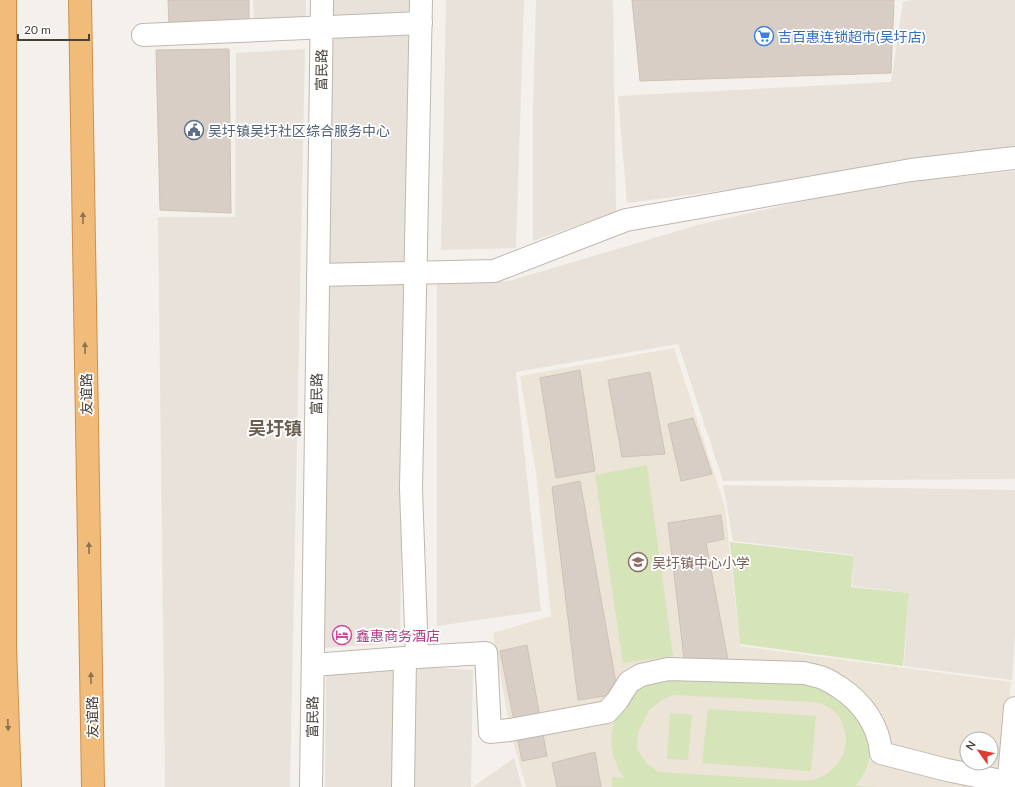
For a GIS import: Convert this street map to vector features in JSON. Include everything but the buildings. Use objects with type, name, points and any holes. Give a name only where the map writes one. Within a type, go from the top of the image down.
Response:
[{"type":"highway","points":[[5,0],[2,646],[10,787]]},
{"type":"highway","name":"友谊路","points":[[80,0],[93,787]]},
{"type":"street","name":"富民路","points":[[311,787],[322,0]]},
{"type":"street","points":[[403,787],[411,657],[411,489],[421,0]]},
{"type":"street","points":[[143,36],[421,23]]},
{"type":"street","points":[[318,275],[415,274],[494,271],[626,220],[911,170],[1015,158]]},
{"type":"street","points":[[313,665],[486,653],[490,732],[510,730],[607,712],[618,701],[629,682],[641,675],[668,669],[804,673],[826,679],[846,691],[861,705],[872,721],[880,740],[881,753],[1006,784],[1009,777],[1015,708]]},
{"type":"shaded area","points":[[253,0],[306,0],[306,17],[254,19]]},
{"type":"shaded area","points":[[332,0],[410,0],[400,643],[324,648]]},
{"type":"shaded area","points":[[446,0],[524,0],[516,248],[441,250]]},
{"type":"shaded area","points":[[536,0],[613,0],[616,212],[533,241],[533,109]]},
{"type":"shaded area","points":[[911,0],[1015,0],[1015,153],[627,203],[618,96],[891,82],[903,2]]},
{"type":"shaded area","points":[[305,49],[290,787],[165,787],[158,217],[235,217],[236,53]]},
{"type":"shaded area","points":[[1015,171],[1015,479],[723,481],[678,344],[516,372],[541,611],[437,626],[437,282],[509,281],[701,224],[874,185]]},
{"type":"shaded area","name":"吴圩镇中心小学","points":[[674,348],[725,507],[740,646],[1011,682],[1002,787],[526,787],[510,730],[493,633],[551,616],[536,473],[520,376]]},
{"type":"shaded area","points":[[723,485],[1015,490],[1015,634],[1012,680],[904,666],[909,593],[852,586],[854,555],[733,541]]},
{"type":"shaded area","points":[[394,665],[392,787],[325,787],[326,668]]},
{"type":"shaded area","points":[[412,666],[473,670],[471,787],[411,787]]},
{"type":"shaded area","points":[[514,758],[522,787],[474,787],[474,786]]},
{"type":"green space","points":[[647,465],[673,656],[623,663],[595,475]]},
{"type":"green space","points":[[730,542],[854,556],[851,587],[909,593],[903,666],[740,644]]},
{"type":"green space","points":[[656,677],[823,684],[864,716],[873,746],[866,770],[856,786],[876,787],[612,787],[612,777],[624,778],[615,761],[613,752],[612,735],[616,718],[623,702],[627,697]],"holes":[[[673,695],[815,702],[827,706],[837,714],[844,728],[846,738],[845,747],[838,764],[824,776],[815,779],[806,781],[658,772],[646,763],[637,748],[638,732],[650,709],[662,700]]]},
{"type":"green space","points":[[708,709],[816,716],[811,771],[702,763]]},
{"type":"green space","points":[[670,713],[692,715],[688,760],[667,759]]},
{"type":"place","name":"吉百惠连锁超市(吴圩店)","points":[[764,36]]},
{"type":"place","name":"吴圩镇吴圩社区综合服务中心","points":[[194,130]]},
{"type":"place","name":"吴圩镇中心小学","points":[[638,562]]},
{"type":"place","name":"鑫惠商务酒店","points":[[342,635]]},
{"type":"district","name":"吴圩镇","points":[[275,428]]}]
